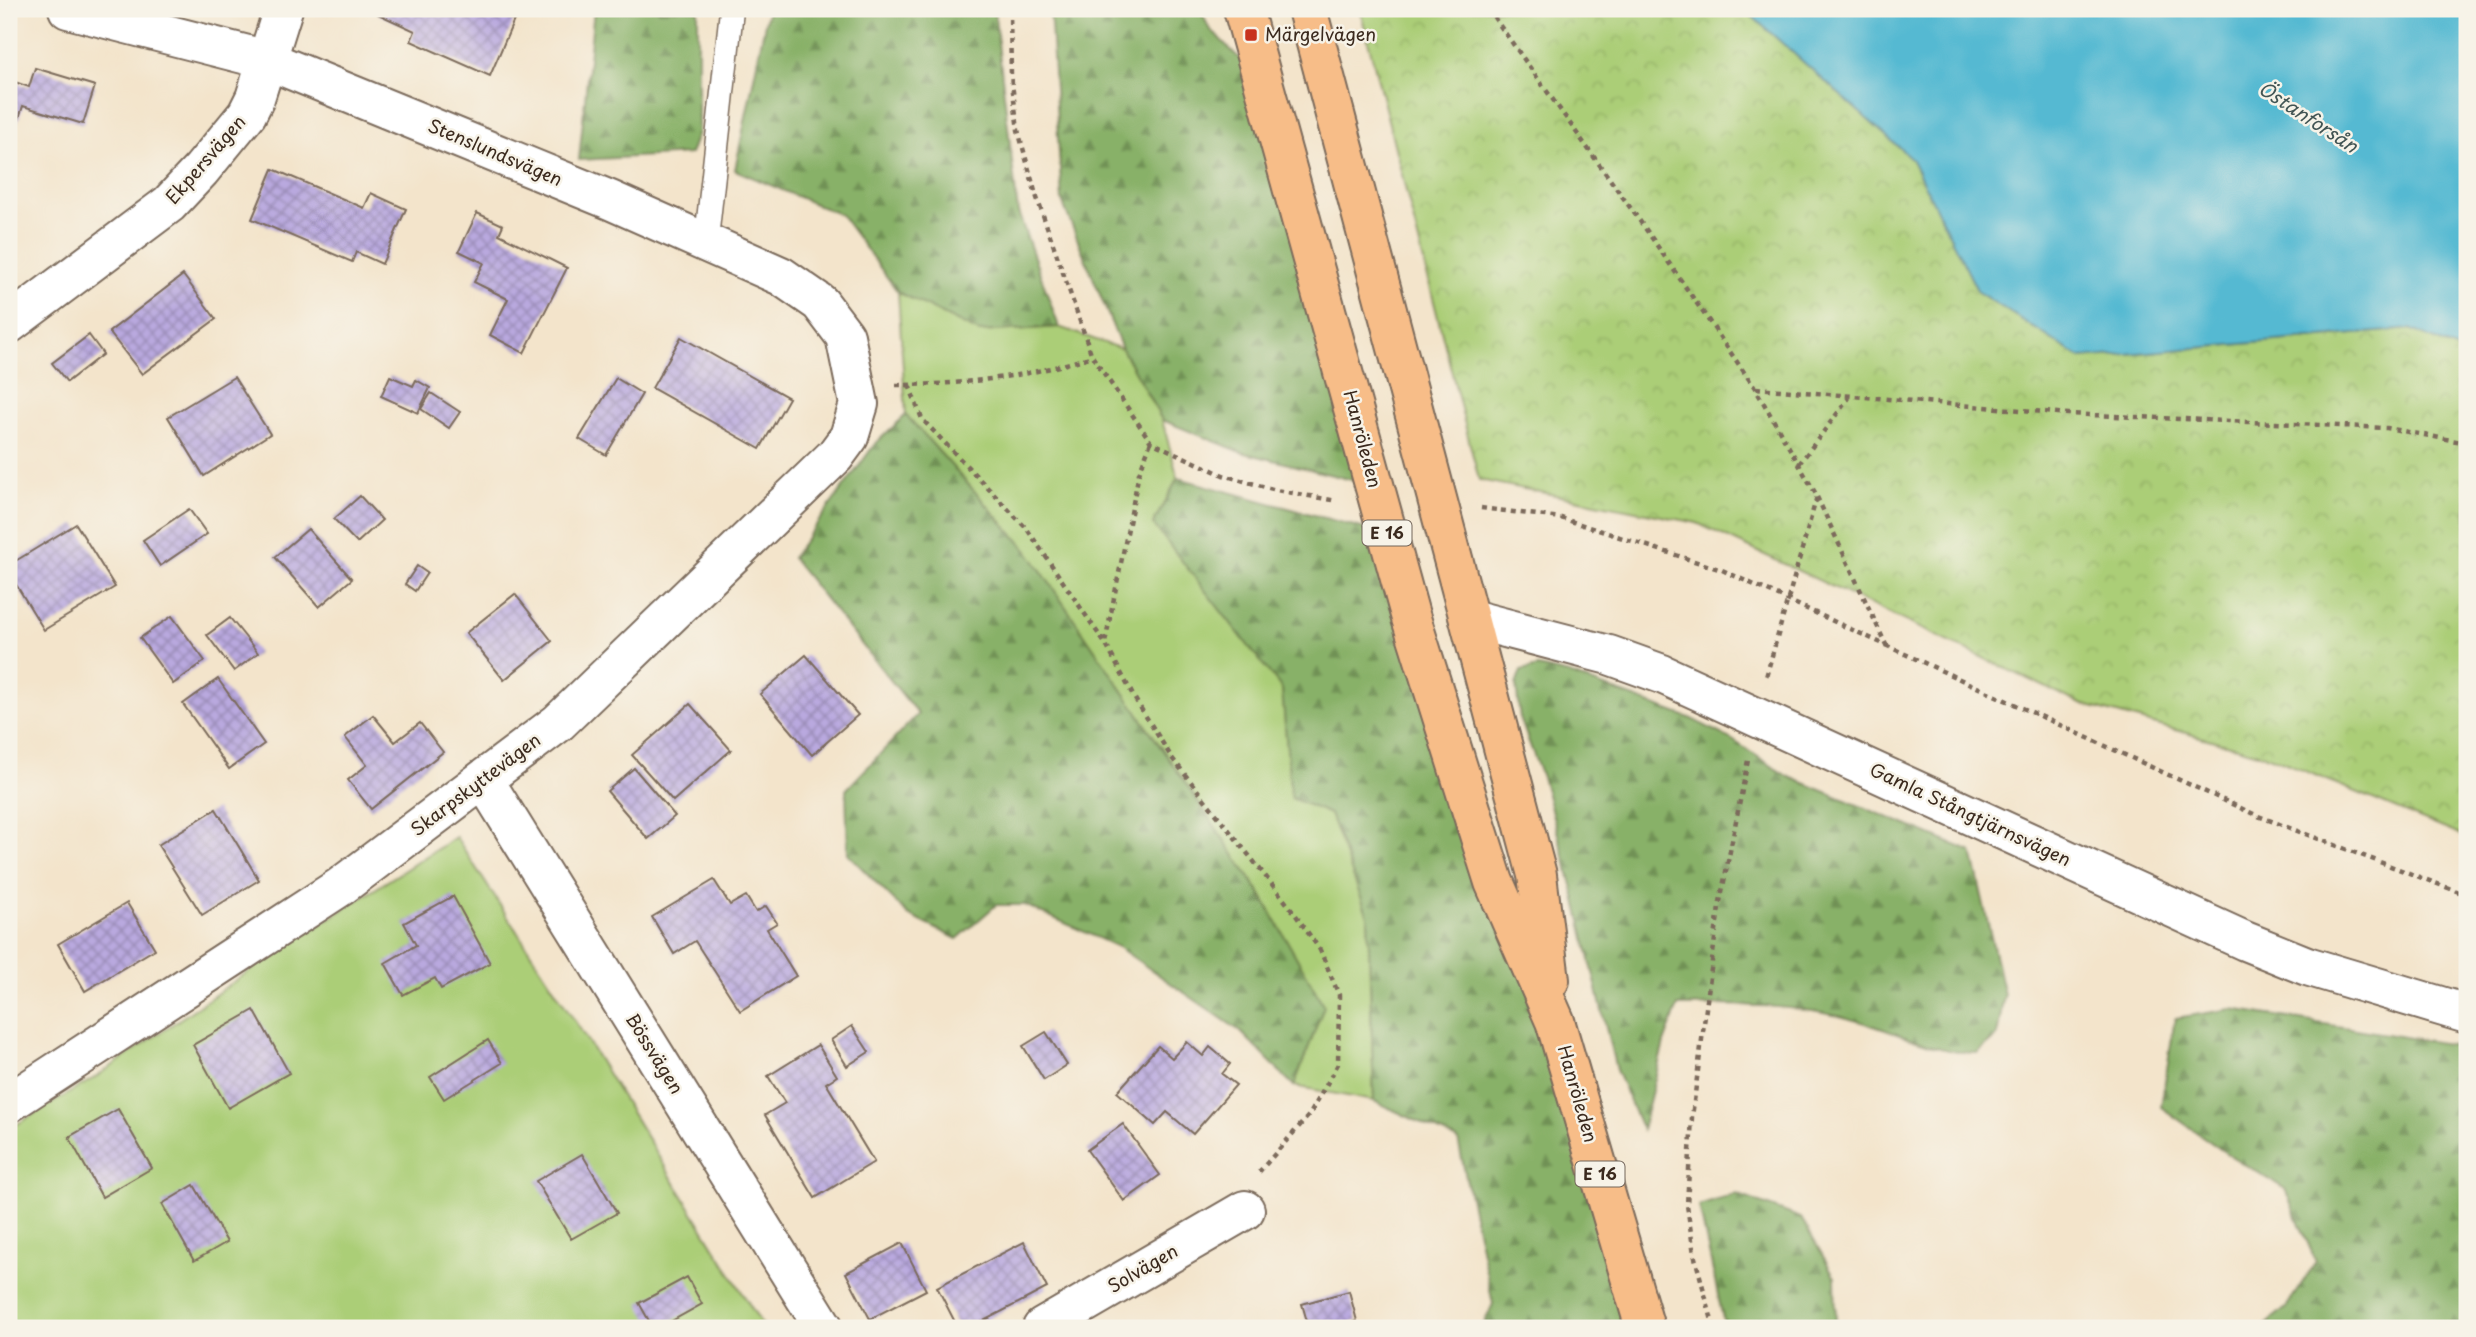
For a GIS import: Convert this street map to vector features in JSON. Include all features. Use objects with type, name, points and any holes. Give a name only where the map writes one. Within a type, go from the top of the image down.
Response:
[{"type":"highway","name":"Hanröleden","points":[[1244,9],[1410,615],[1494,882],[1555,1021],[1645,1328]]},
{"type":"highway","name":"Hanröleden","points":[[1307,9],[1472,619],[1537,875],[1555,1021]]},
{"type":"street","name":"Stenslundsvägen","points":[[68,9],[267,61],[610,200],[781,276],[820,303],[845,336],[858,385]]},
{"type":"street","name":"Ekpersvägen","points":[[9,324],[169,204],[247,114],[256,98],[283,9]]},
{"type":"street","name":"Skarpskyttevägen","points":[[9,1103],[340,887],[484,780],[579,704],[835,456],[849,437],[856,420],[858,385]]},
{"type":"street","name":"Gamla Stångtjärnsvägen","points":[[1472,619],[1609,655],[1662,674],[2245,941],[2307,966],[2467,1014]]},
{"type":"street","name":"Bössvägen","points":[[484,780],[824,1328]]},
{"type":"street","name":"Solvägen","points":[[1042,1328],[1245,1210]]},
{"type":"lane","points":[[706,243],[731,15]]},
{"type":"path","points":[[1010,9],[1011,76],[1018,130],[1036,195],[1092,356],[1151,442],[1223,475],[1276,490],[1345,501]]},
{"type":"path","points":[[1488,9],[1647,231],[1755,388],[1816,496],[1888,649]]},
{"type":"path","points":[[858,385],[934,385],[1063,366],[1092,356]]},
{"type":"path","points":[[909,385],[922,419],[1027,528],[1105,643],[1135,699],[1172,758],[1293,911],[1320,950],[1339,995],[1338,1064],[1310,1114],[1247,1186],[1245,1210]]},
{"type":"path","points":[[1755,388],[1849,398],[2069,414],[2387,428],[2467,443]]},
{"type":"path","points":[[1799,465],[1849,398]]},
{"type":"path","points":[[1105,643],[1139,473],[1151,442]]},
{"type":"path","points":[[1714,1328],[1694,1254],[1687,1205],[1692,1117],[1719,906],[1757,716],[1816,496]]},
{"type":"path","points":[[1472,507],[1561,518],[1722,570],[1888,649],[2258,816],[2467,895]]},
{"type":"green space","points":[[594,9],[698,9],[698,132],[690,154],[579,160]]},
{"type":"green space","points":[[768,9],[994,9],[1018,212],[1059,327],[979,332],[898,292],[841,215],[735,170]]},
{"type":"green space","points":[[1050,9],[1200,9],[1209,28],[1262,81],[1376,486],[1241,452],[1162,420],[1122,349],[1062,201]]},
{"type":"green space","points":[[1360,9],[1744,9],[1911,158],[1978,292],[2081,358],[2411,329],[2467,354],[2467,838],[2269,756],[2081,704],[1697,523],[1479,480]]},
{"type":"green space","points":[[898,292],[979,332],[1059,327],[1122,349],[1162,420],[1178,478],[1153,524],[1282,688],[1291,797],[1330,814],[1368,916],[1374,1101],[1294,1086],[1323,1006],[1260,893],[1027,550],[906,415]]},
{"type":"green space","points":[[906,415],[1027,550],[1260,893],[1324,1006],[1294,1086],[1240,1031],[1118,947],[1025,905],[996,905],[957,939],[908,915],[848,854],[846,790],[918,714],[792,558],[875,444]]},
{"type":"green space","points":[[1178,478],[1402,539],[1628,1328],[1482,1328],[1493,1304],[1458,1140],[1374,1101],[1368,916],[1330,814],[1291,798],[1282,689],[1153,524]]},
{"type":"green space","points":[[1538,667],[1569,674],[1692,719],[1731,739],[1787,776],[1972,852],[2004,995],[1997,1036],[1977,1053],[1962,1052],[1932,1046],[1858,1021],[1814,1011],[1746,1005],[1678,1006],[1664,1043],[1642,1130],[1616,1070],[1575,896],[1543,780],[1520,718],[1516,685],[1521,671]]},
{"type":"green space","points":[[456,837],[582,1032],[764,1328],[9,1328],[9,1129],[96,1077],[274,954]]},
{"type":"green space","points":[[2232,1009],[2467,1047],[2467,1328],[2262,1328],[2287,1306],[2316,1262],[2285,1189],[2226,1153],[2161,1107],[2175,1018]]},
{"type":"green space","points":[[1736,1194],[1801,1218],[1835,1277],[1836,1328],[1725,1328],[1699,1206]]},
{"type":"water","name":"Östanforsån","points":[[1744,9],[2467,9],[2467,354],[2411,329],[2081,358],[1978,292],[1911,158]]},
{"type":"building","points":[[380,9],[488,9],[514,20],[490,76],[411,41],[415,31],[378,14]]},
{"type":"building","points":[[35,68],[95,86],[83,124],[23,106],[16,127],[9,124],[9,80],[29,87]]},
{"type":"building","points":[[273,169],[364,208],[371,193],[406,209],[382,264],[356,252],[352,262],[252,219]]},
{"type":"building","points":[[477,213],[503,225],[499,234],[567,268],[524,353],[490,335],[508,299],[474,282],[484,263],[459,251]]},
{"type":"building","points":[[183,275],[216,319],[142,374],[109,332]]},
{"type":"building","points":[[89,335],[103,354],[67,382],[52,363]]},
{"type":"building","points":[[681,337],[789,398],[760,449],[652,388]]},
{"type":"building","points":[[390,376],[413,386],[416,380],[430,388],[418,413],[381,396]]},
{"type":"building","points":[[234,377],[270,434],[204,476],[168,417]]},
{"type":"building","points":[[616,378],[642,394],[606,455],[579,439]]},
{"type":"building","points":[[431,393],[460,412],[449,428],[421,409]]},
{"type":"building","points":[[360,496],[382,520],[357,543],[334,519]]},
{"type":"building","points":[[189,509],[207,534],[160,566],[143,540]]},
{"type":"building","points":[[76,524],[115,587],[44,630],[9,573],[9,565]]},
{"type":"building","points":[[308,529],[352,579],[319,607],[275,557]]},
{"type":"building","points":[[417,566],[427,573],[415,591],[405,584]]},
{"type":"building","points":[[515,594],[552,641],[504,680],[466,633]]},
{"type":"building","points":[[172,616],[205,661],[173,684],[140,638]]},
{"type":"building","points":[[230,618],[258,653],[234,671],[207,635]]},
{"type":"building","points":[[806,655],[858,715],[812,755],[760,694]]},
{"type":"building","points":[[218,679],[264,744],[229,769],[183,704]]},
{"type":"building","points":[[690,704],[731,750],[673,801],[632,755]]},
{"type":"building","points":[[373,715],[395,742],[420,723],[443,752],[371,809],[348,780],[367,765],[345,737]]},
{"type":"building","points":[[634,768],[675,816],[648,839],[607,791]]},
{"type":"building","points":[[216,809],[259,880],[202,915],[158,845]]},
{"type":"building","points":[[714,880],[730,905],[746,896],[756,912],[766,906],[777,923],[767,929],[796,976],[740,1011],[695,941],[674,954],[652,917]]},
{"type":"building","points":[[453,896],[490,963],[441,989],[435,978],[403,995],[385,963],[416,945],[404,923]]},
{"type":"building","points":[[127,903],[155,949],[85,991],[58,944]]},
{"type":"building","points":[[254,1010],[289,1073],[228,1108],[193,1045]]},
{"type":"building","points":[[852,1026],[869,1052],[847,1066],[831,1040]]},
{"type":"building","points":[[1046,1032],[1067,1065],[1044,1080],[1023,1046]]},
{"type":"building","points":[[488,1040],[502,1063],[444,1099],[430,1077]]},
{"type":"building","points":[[1187,1042],[1203,1056],[1210,1047],[1230,1064],[1222,1074],[1236,1085],[1193,1134],[1167,1112],[1155,1125],[1117,1092],[1158,1046],[1172,1058]]},
{"type":"building","points":[[818,1045],[837,1076],[826,1083],[874,1162],[815,1198],[765,1115],[785,1103],[768,1076]]},
{"type":"building","points":[[118,1109],[152,1168],[102,1197],[69,1137]]},
{"type":"building","points":[[1123,1124],[1160,1175],[1124,1201],[1087,1150]]},
{"type":"building","points":[[582,1154],[617,1213],[571,1239],[536,1181]]},
{"type":"building","points":[[194,1185],[227,1242],[194,1261],[162,1204]]},
{"type":"building","points":[[1024,1242],[1047,1288],[970,1328],[958,1328],[937,1287]]},
{"type":"building","points":[[902,1243],[926,1290],[870,1319],[846,1273]]},
{"type":"building","points":[[687,1277],[702,1304],[659,1328],[653,1328],[639,1303]]},
{"type":"building","points":[[1349,1291],[1357,1321],[1331,1328],[1309,1328],[1302,1304]]},
{"type":"place","name":"Märgelvägen","points":[[1251,35]]}]
